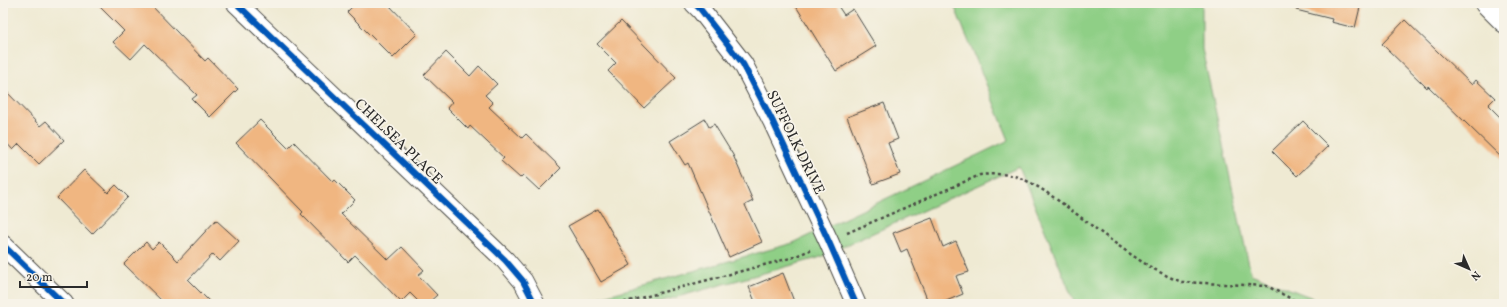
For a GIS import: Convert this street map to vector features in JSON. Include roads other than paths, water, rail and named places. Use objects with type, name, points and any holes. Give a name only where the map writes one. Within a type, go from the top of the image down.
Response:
[{"type":"street","name":"CHELSEA PLACE","points":[[236,3],[505,260],[523,281],[535,304]]},
{"type":"street","name":"SUFFOLK DRIVE","points":[[694,3],[743,64],[773,122],[856,304]]},
{"type":"street","points":[[1484,3],[1504,23]]},
{"type":"street","points":[[3,245],[64,304]]}]
